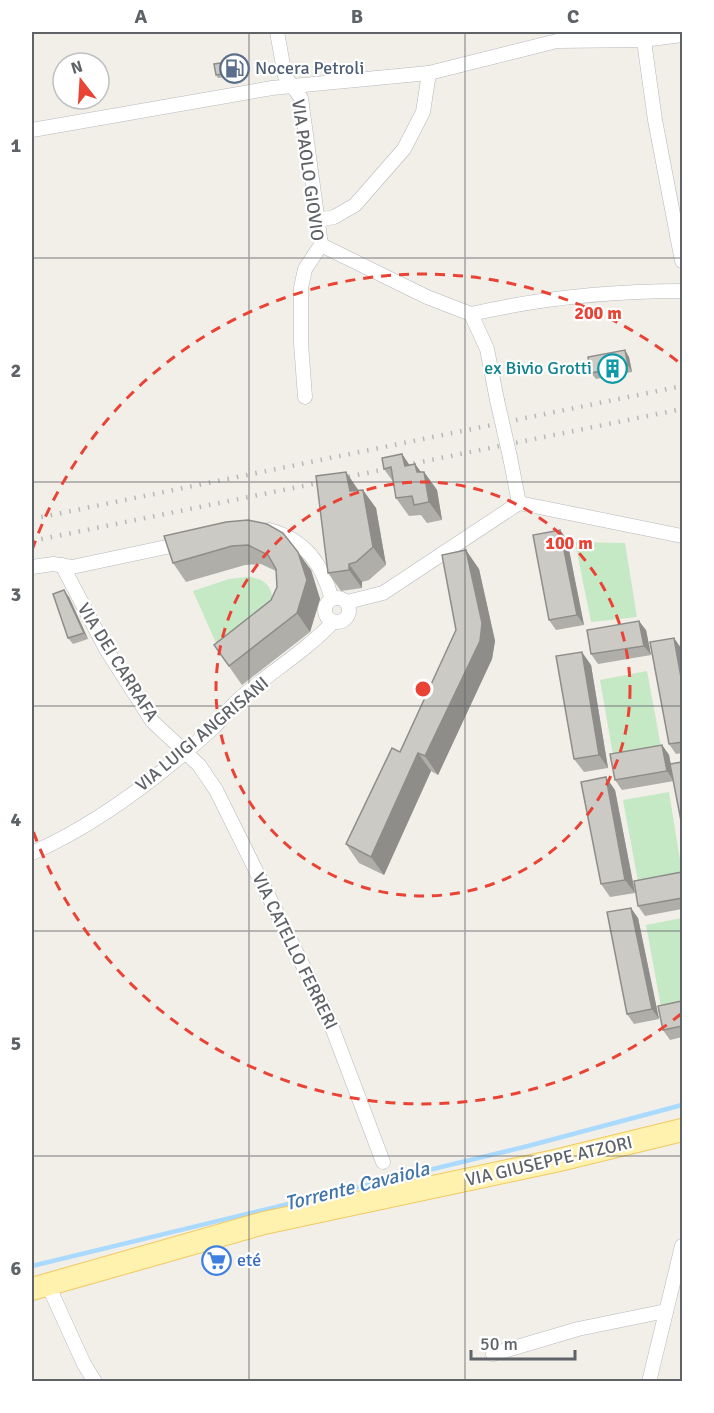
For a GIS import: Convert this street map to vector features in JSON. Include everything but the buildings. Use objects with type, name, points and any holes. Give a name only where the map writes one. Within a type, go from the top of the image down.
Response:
[{"type":"main road","name":"VIA GIUSEPPE ATZORI","points":[[40,1287],[264,1223],[555,1161],[682,1130]]},
{"type":"street","name":"VIA PAOLO GIOVIO","points":[[277,32],[285,76],[301,98],[321,245],[306,269],[301,288],[301,343],[305,397]]},
{"type":"street","points":[[32,130],[291,87],[429,73],[557,41],[682,35]]},
{"type":"street","points":[[643,36],[655,120],[682,261]]},
{"type":"street","points":[[318,220],[334,217],[355,205],[404,149],[423,112],[429,73]]},
{"type":"street","points":[[321,245],[427,297],[471,314],[519,303],[609,292],[682,291]]},
{"type":"street","points":[[471,314],[486,349],[519,503]]},
{"type":"street","points":[[347,618],[350,610],[347,602],[340,598],[332,599],[325,613],[333,622],[341,622],[371,604],[383,593],[519,503],[682,536]]},
{"type":"street","points":[[254,529],[283,534],[302,544],[324,574],[332,599]]},
{"type":"street","points":[[32,567],[62,565],[72,567],[203,538]]},
{"type":"street","name":"VIA DEI CARRAFA","points":[[62,565],[106,649],[152,721],[184,752]]},
{"type":"street","points":[[347,602],[383,593]]},
{"type":"street","name":"VIA LUIGI ANGRISANI","points":[[32,853],[88,825],[184,752],[216,725],[237,701],[314,642],[333,622]]},
{"type":"street","name":"VIA CATELLO FERRERI","points":[[184,752],[199,765],[216,790],[327,1014],[383,1162]]},
{"type":"street","points":[[649,1382],[682,1246]]},
{"type":"street","points":[[40,1287],[95,1382]]},
{"type":"street","points":[[493,1354],[578,1329],[666,1311]]},
{"type":"green space","points":[[575,542],[625,543],[637,617],[591,622]]},
{"type":"green space","points":[[246,577],[258,579],[266,584],[273,598],[273,605],[220,652],[193,591],[229,579]]},
{"type":"green space","points":[[647,671],[661,747],[613,755],[600,680]]},
{"type":"green space","points":[[669,792],[682,873],[638,881],[623,800]]},
{"type":"green space","points":[[682,918],[682,1003],[661,1007],[646,925]]},
{"type":"waterway","name":"Torrente Cavaiola","points":[[32,1266],[528,1146],[682,1105]]},
{"type":"railway","points":[[32,519],[682,386]]},
{"type":"railway","points":[[32,541],[682,409]]},
{"type":"place","name":"Nocera Petroli","points":[[234,68]]},
{"type":"place","name":"ex Bivio Grotti","points":[[613,368]]},
{"type":"place","name":"eté","points":[[216,1260]]}]
